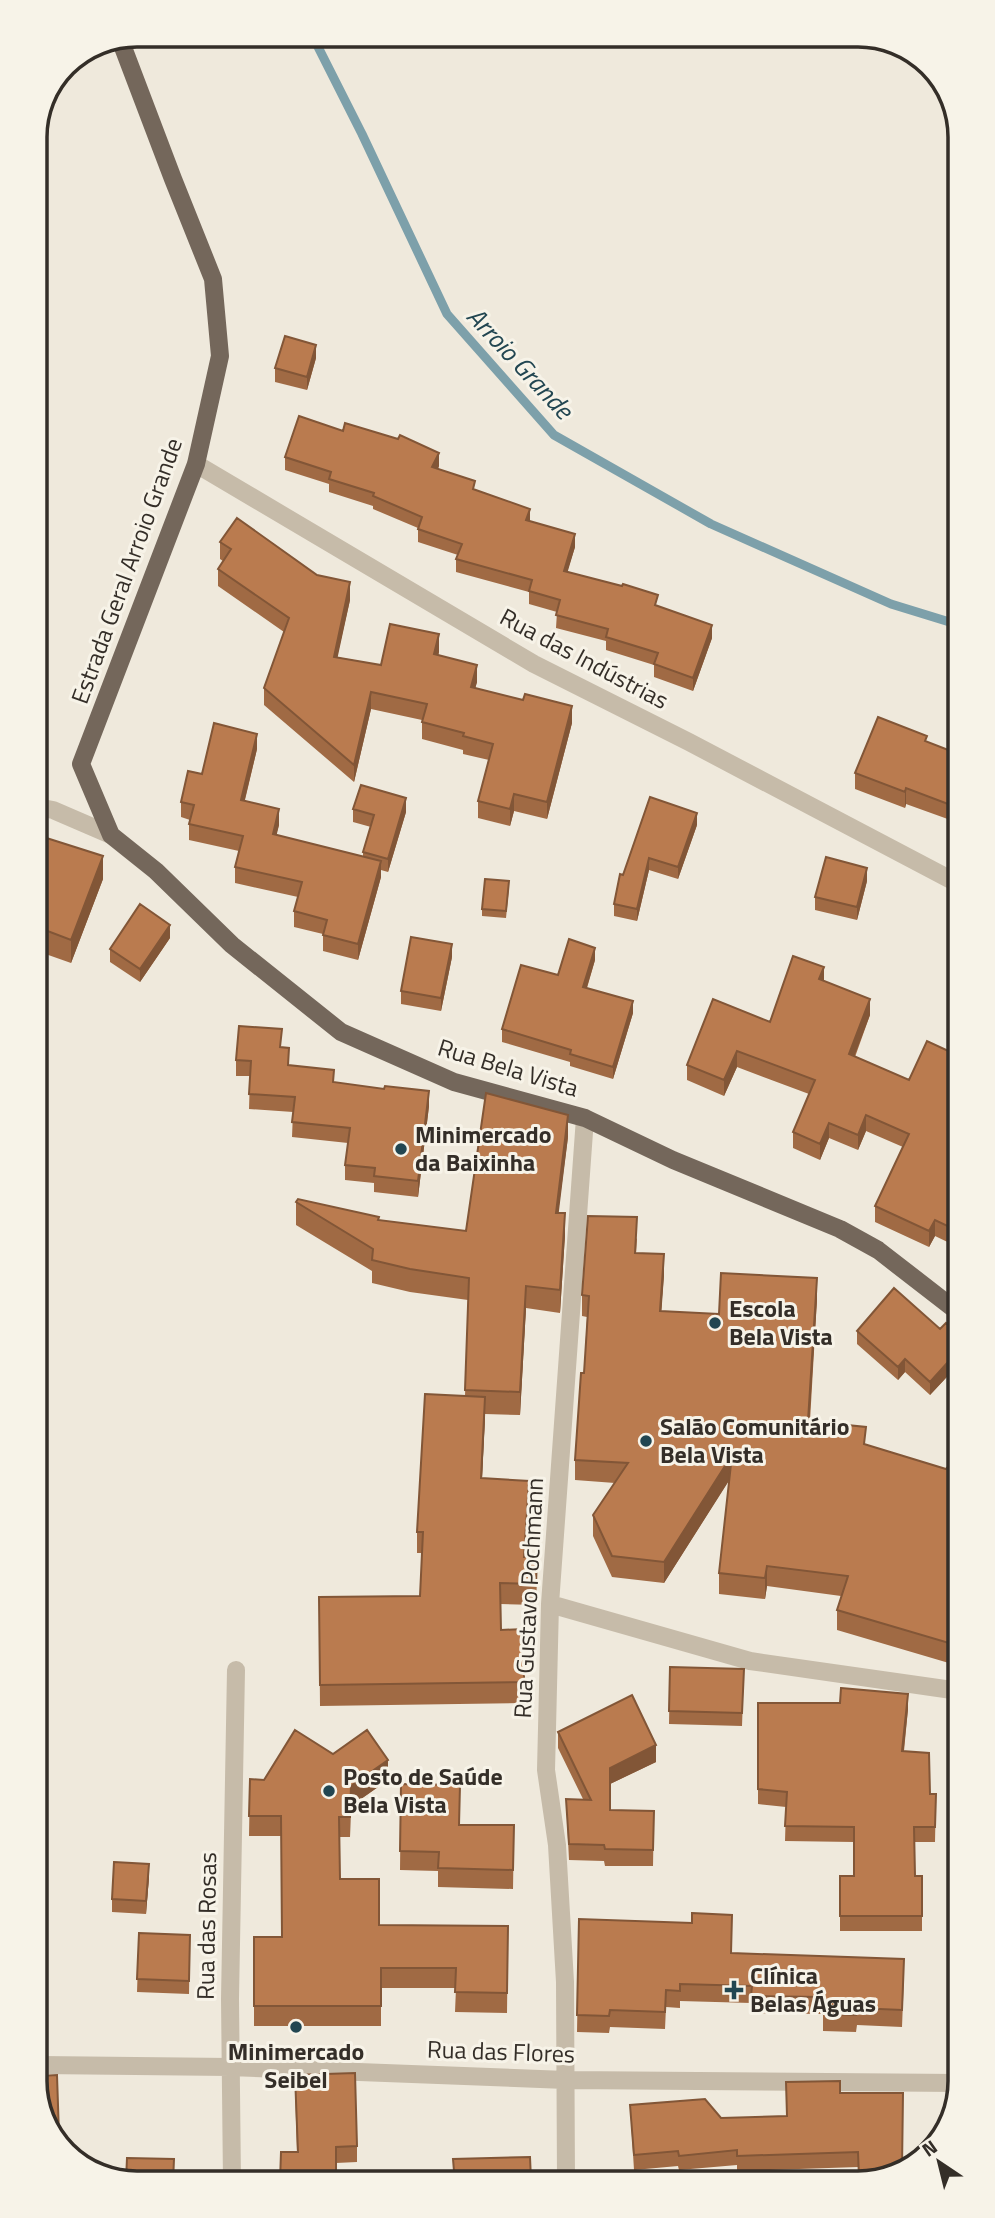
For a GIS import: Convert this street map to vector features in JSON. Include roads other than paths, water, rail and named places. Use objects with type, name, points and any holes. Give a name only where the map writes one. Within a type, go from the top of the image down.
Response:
[{"type":"main road","name":"Estrada Geral Arroio Grande","points":[[111,835],[81,764],[196,464],[220,356],[213,279],[124,49]]},
{"type":"main road","name":"Rua Bela Vista","points":[[111,835],[156,871],[232,945],[341,1032],[454,1082],[585,1118],[673,1160],[840,1229],[878,1250],[948,1304]]},
{"type":"street","name":"Rua das Indústrias","points":[[196,464],[534,664],[690,742],[948,878]]},
{"type":"street","name":"Rua Bela Vista","points":[[47,811],[111,835]]},
{"type":"street","name":"Rua Gustavo Pochmann","points":[[566,2171],[565,1982],[558,1859],[546,1770],[550,1604],[585,1118]]},
{"type":"street","points":[[550,1604],[750,1661],[948,1689]]},
{"type":"street","name":"Rua das Rosas","points":[[232,2171],[230,2067],[236,1670]]},
{"type":"street","name":"Rua das Flores","points":[[47,2065],[230,2067],[566,2080],[948,2083]]},
{"type":"waterway","name":"Arroio Grande","points":[[318,47],[447,314],[554,435],[711,524],[891,604],[948,622]]},
{"type":"place","name":"Minimercado da Baixinha","points":[[401,1149]]},
{"type":"place","name":"Escola Bela Vista","points":[[715,1323]]},
{"type":"place","name":"Salão Comunitário Bela Vista","points":[[646,1441]]},
{"type":"place","name":"Posto de Saúde Bela Vista","points":[[329,1791]]},
{"type":"place","name":"Clínica Belas Águas","points":[[734,1990]]},
{"type":"place","name":"Minimercado Seibel","points":[[296,2027]]}]
